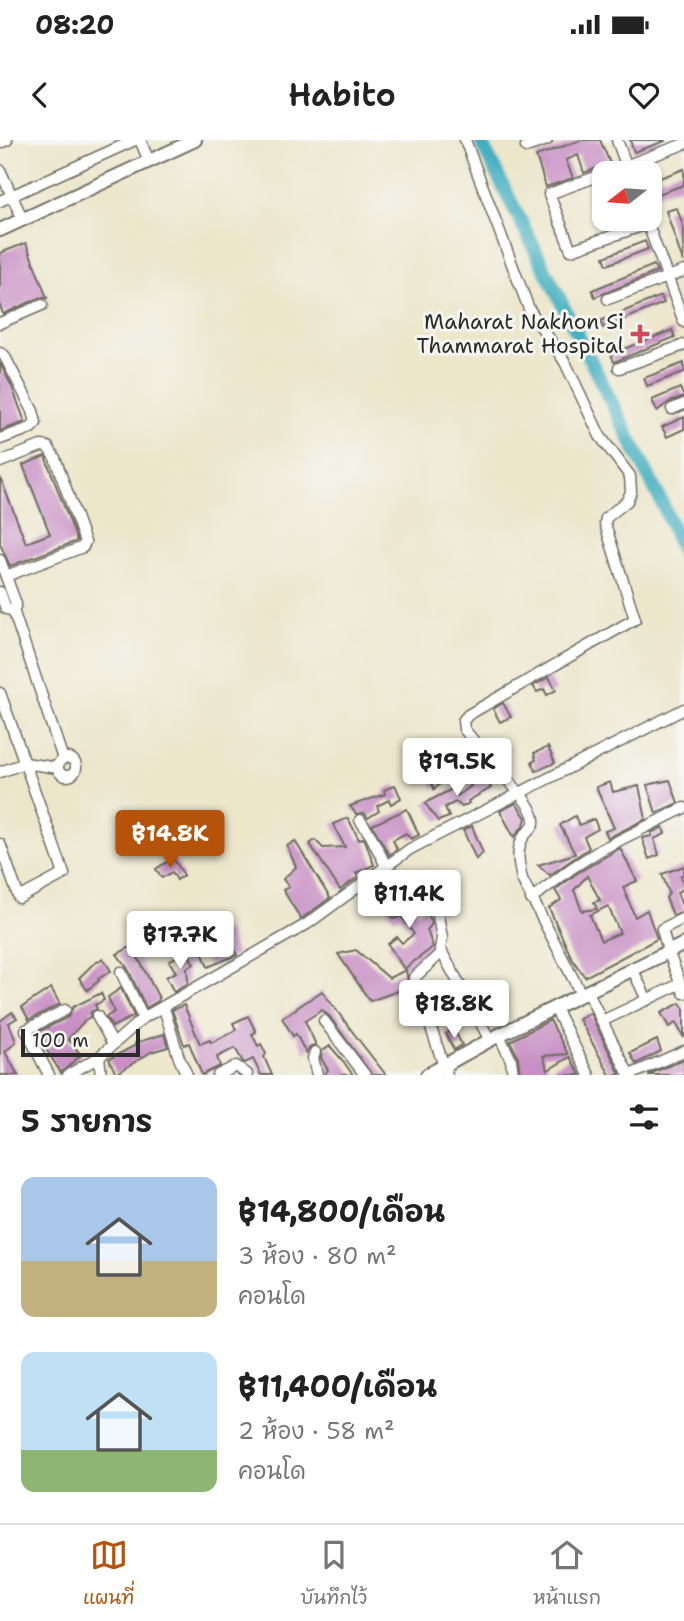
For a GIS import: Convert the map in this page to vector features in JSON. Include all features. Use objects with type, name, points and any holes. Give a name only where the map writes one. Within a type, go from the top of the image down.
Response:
[{"type":"main road","points":[[0,230],[195,140]]},
{"type":"main road","points":[[427,1075],[446,1070],[494,1037],[684,944]]},
{"type":"street","points":[[0,143],[7,140]]},
{"type":"street","points":[[0,201],[138,140],[149,161]]},
{"type":"street","points":[[465,140],[529,309],[565,362],[600,436],[630,476],[631,492],[627,501],[606,518],[605,524],[635,620],[468,715],[463,721],[464,729],[519,793],[533,814],[534,825],[523,838],[518,854],[522,879],[630,1075],[684,1051]]},
{"type":"street","points":[[526,148],[547,140]]},
{"type":"street","points":[[617,140],[624,161]]},
{"type":"street","points":[[647,161],[684,144]]},
{"type":"street","points":[[0,170],[23,220]]},
{"type":"street","points":[[592,179],[549,194],[571,250],[622,231]]},
{"type":"street","points":[[649,231],[684,322]]},
{"type":"street","points":[[608,299],[684,271]]},
{"type":"street","points":[[0,323],[42,305]]},
{"type":"street","points":[[619,368],[684,345]]},
{"type":"street","points":[[0,353],[4,355],[33,411],[36,423],[31,428],[0,439]]},
{"type":"street","points":[[672,409],[684,404]]},
{"type":"street","points":[[0,462],[41,446],[48,447],[55,458],[85,542],[83,547],[6,576]]},
{"type":"street","points":[[0,561],[16,604],[13,610],[60,764],[25,763],[0,772]]},
{"type":"street","points":[[0,592],[6,610],[13,610]]},
{"type":"street","points":[[0,693],[64,874],[19,898],[0,844]]},
{"type":"street","points":[[68,1075],[99,1057],[143,1018],[307,924],[410,849],[684,709]]},
{"type":"street","points":[[455,779],[490,761]]},
{"type":"street","points":[[531,899],[602,849],[684,808]]},
{"type":"street","points":[[360,820],[386,866]]},
{"type":"street","points":[[438,910],[442,953],[511,1060],[513,1075]]},
{"type":"street","points":[[602,1021],[647,1000],[682,988],[662,929],[684,918]]},
{"type":"street","points":[[442,953],[414,978],[446,1070]]},
{"type":"street","points":[[632,968],[647,1000]]},
{"type":"street","points":[[121,972],[143,1018]]},
{"type":"street","points":[[164,1008],[187,1075]]},
{"type":"street","points":[[555,1008],[589,1075]]},
{"type":"street","points":[[50,1075],[26,1030],[65,1010]]},
{"type":"street","points":[[97,1016],[113,1044]]},
{"type":"street","points":[[324,1021],[365,1075]]},
{"type":"street","points":[[315,1052],[313,1058],[317,1075]]},
{"type":"street","points":[[99,1057],[102,1075]]},
{"type":"street","points":[[222,1074],[236,1066],[247,1074]]},
{"type":"building","points":[[581,140],[600,140],[609,161],[592,161],[592,170],[584,173],[578,155],[566,160],[573,178],[546,187],[536,156]]},
{"type":"building","points":[[630,140],[664,140],[665,141],[634,152]]},
{"type":"building","points":[[684,169],[684,185],[662,193],[662,177]]},
{"type":"building","points":[[677,208],[684,229],[683,262],[666,211]]},
{"type":"building","points":[[645,241],[648,249],[607,265],[604,257]]},
{"type":"building","points":[[26,243],[47,298],[39,298],[3,314],[0,306],[0,253]]},
{"type":"building","points":[[654,265],[657,272],[595,297],[592,290]]},
{"type":"building","points":[[661,296],[664,303],[603,328],[600,321]]},
{"type":"building","points":[[672,330],[675,337],[614,362],[611,354]]},
{"type":"building","points":[[0,363],[25,422],[0,431]]},
{"type":"building","points":[[684,363],[684,372],[647,386],[644,378]]},
{"type":"building","points":[[680,388],[684,397],[669,402],[657,411],[652,400]]},
{"type":"building","points":[[684,417],[684,429],[667,437],[662,427]]},
{"type":"building","points":[[45,456],[77,541],[10,566],[0,544],[0,477],[26,543],[50,534],[23,465]]},
{"type":"building","points":[[549,677],[556,690],[547,695],[544,689],[537,692],[533,686]]},
{"type":"building","points":[[503,703],[511,717],[500,722],[493,709]]},
{"type":"building","points":[[548,747],[555,763],[536,771],[532,762],[536,760],[534,753]]},
{"type":"building","points":[[472,751],[479,759],[464,767],[458,760]]},
{"type":"building","points":[[453,764],[455,771],[434,789],[429,776]]},
{"type":"building","points":[[481,774],[491,788],[462,807],[456,802],[445,807],[449,817],[438,821],[425,803],[454,788],[457,796],[471,786],[468,781]]},
{"type":"building","points":[[670,780],[678,803],[656,813],[647,785]]},
{"type":"building","points":[[610,782],[613,792],[639,786],[646,819],[608,838],[605,831],[614,828],[596,787]]},
{"type":"building","points":[[395,785],[401,798],[391,804],[389,800],[377,806],[379,811],[368,818],[364,813],[356,814],[350,806],[385,794],[384,790]]},
{"type":"building","points":[[516,803],[526,818],[514,837],[500,811]]},
{"type":"building","points":[[407,809],[419,835],[411,839],[406,833],[393,840],[397,849],[389,855],[372,825]]},
{"type":"building","points":[[575,816],[579,825],[594,819],[598,829],[584,837],[589,848],[550,875],[538,865],[575,854],[560,825]]},
{"type":"building","points":[[348,818],[359,840],[365,840],[374,865],[356,873],[358,877],[340,890],[310,844],[315,840],[323,848],[345,847],[333,824]]},
{"type":"building","points":[[472,826],[483,853],[476,859],[463,830]]},
{"type":"building","points":[[663,827],[665,834],[654,839],[659,855],[649,859],[642,838],[652,836],[651,833]]},
{"type":"building","points":[[295,841],[330,898],[301,919],[283,890],[289,887],[283,879],[296,867],[287,846]]},
{"type":"building","points":[[620,848],[637,881],[623,887],[635,917],[647,910],[657,939],[585,977],[572,959],[549,908],[561,900],[555,890]],"holes":[[[587,876],[600,900],[594,902],[597,909],[582,911],[574,890]],[[608,906],[620,933],[601,941],[590,915]]]},
{"type":"building","points":[[173,858],[184,875],[177,880],[172,872],[162,878],[156,869]]},
{"type":"building","points":[[684,866],[684,874],[681,875],[684,889],[677,892],[684,911],[673,915],[666,898],[669,893],[662,874]]},
{"type":"building","points":[[430,877],[438,893],[429,898],[420,882]]},
{"type":"building","points":[[390,889],[404,912],[412,906],[417,912],[426,907],[432,924],[427,930],[433,947],[404,969],[388,944],[397,937],[402,943],[414,934],[401,916],[394,919],[376,894]]},
{"type":"building","points":[[227,930],[237,955],[208,967],[198,942]]},
{"type":"building","points":[[132,946],[159,998],[146,1008],[128,969],[117,954]]},
{"type":"building","points":[[356,950],[389,978],[406,970],[409,987],[370,1001],[338,954]]},
{"type":"building","points":[[187,951],[194,964],[187,968],[188,983],[174,992],[166,977],[176,972],[169,961]]},
{"type":"building","points":[[103,958],[111,971],[87,990],[79,978]]},
{"type":"building","points":[[51,988],[60,1004],[29,1020],[22,1007]]},
{"type":"building","points":[[121,988],[134,1016],[112,1027],[106,1017],[114,1012],[108,997]]},
{"type":"building","points":[[322,991],[386,1075],[372,1075],[322,1010],[305,1021],[316,1045],[311,1046],[306,1053],[296,1034],[293,1036],[282,1018]]},
{"type":"building","points":[[101,993],[104,1000],[95,1005],[97,1009],[91,1012],[90,1017],[68,1039],[81,1055],[61,1073],[36,1033],[68,1017],[73,1007]]},
{"type":"building","points":[[680,1003],[684,1009],[684,1038],[676,1023],[669,1027],[661,1013]]},
{"type":"building","points":[[184,1005],[200,1044],[210,1040],[211,1043],[236,1030],[233,1023],[248,1016],[256,1032],[252,1034],[266,1054],[264,1057],[272,1075],[261,1075],[253,1059],[243,1062],[235,1048],[217,1057],[220,1066],[202,1075],[189,1043],[184,1045],[172,1010]]},
{"type":"building","points":[[12,1012],[17,1018],[9,1023],[16,1042],[5,1052],[18,1075],[0,1075],[0,1021]]},
{"type":"building","points":[[590,1013],[620,1074],[610,1075],[579,1019]]},
{"type":"building","points":[[550,1020],[568,1054],[543,1056],[548,1070],[570,1057],[580,1075],[520,1075],[518,1057],[510,1041]]},
{"type":"building","points":[[454,1029],[462,1045],[454,1050],[446,1034]]},
{"type":"building","points":[[164,1034],[168,1047],[151,1052],[116,1074],[109,1059],[136,1045],[135,1043]]},
{"type":"building","points":[[657,1040],[661,1051],[636,1064],[630,1053]]},
{"type":"building","points":[[330,1046],[353,1075],[324,1075],[328,1070],[321,1058],[322,1051]]},
{"type":"building","points":[[684,1059],[684,1075],[648,1075]]},
{"type":"waterway","points":[[480,140],[663,505],[684,557]]},
{"type":"place","name":"Maharat Nakhon Si Thammarat Hospital","points":[[640,334]]}]
